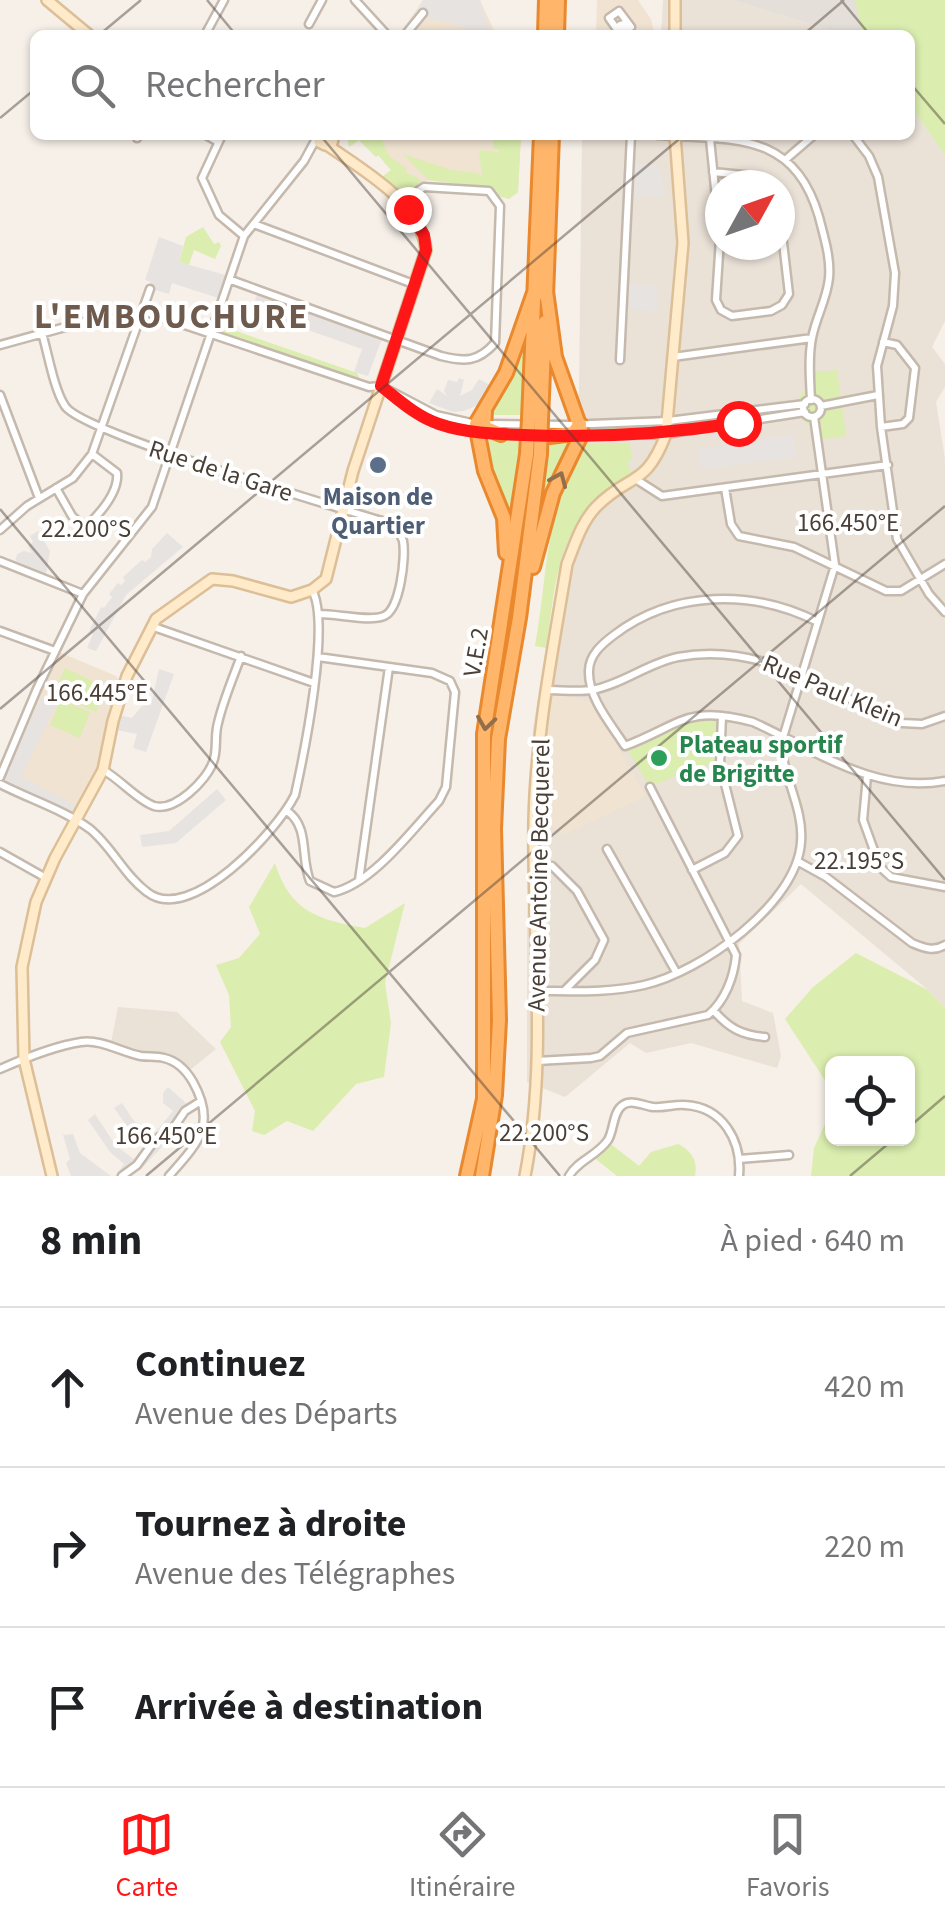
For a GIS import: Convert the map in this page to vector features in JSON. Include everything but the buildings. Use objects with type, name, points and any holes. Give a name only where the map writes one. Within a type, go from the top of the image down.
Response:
[{"type":"highway","points":[[545,30],[546,0]]},
{"type":"highway","points":[[557,30],[558,0]]},
{"type":"highway","name":"V.E.2","points":[[482,1176],[496,1096],[499,1020],[494,829],[498,740],[519,618],[535,419],[541,140]]},
{"type":"highway","name":"V.E.2","points":[[540,290],[552,140]]},
{"type":"highway","points":[[502,630],[507,540],[504,518],[485,471],[482,450],[486,408],[506,373],[540,290]]},
{"type":"highway","points":[[519,618],[553,492],[579,430],[555,357],[540,290]]},
{"type":"highway","points":[[552,431],[579,430]]},
{"type":"highway","name":"V.E.2","points":[[467,1176],[484,1099],[483,750],[533,454]]},
{"type":"street","points":[[47,0],[83,30]]},
{"type":"street","points":[[208,30],[224,0]]},
{"type":"street","points":[[309,24],[322,0]]},
{"type":"street","points":[[356,0],[383,30]]},
{"type":"street","points":[[675,0],[676,30]]},
{"type":"street","points":[[408,30],[422,12]]},
{"type":"street","points":[[219,140],[202,178],[219,215],[244,236]]},
{"type":"street","points":[[312,590],[319,602],[318,657],[301,773],[287,811],[258,843],[206,888],[178,900],[162,900],[148,894],[101,838],[0,781],[83,594],[152,507],[244,236],[325,140]]},
{"type":"street","points":[[52,1176],[24,1058],[22,968],[36,902],[103,770],[119,697],[151,626],[168,609],[218,578],[284,597],[312,590],[328,574],[343,509],[426,250],[418,222],[401,202],[327,140]]},
{"type":"street","points":[[620,360],[631,140]]},
{"type":"street","name":"Avenue Antoine Becquerel","points":[[525,1176],[537,1061],[534,818],[538,739],[567,564],[577,538],[600,503],[637,480],[658,455],[666,434],[683,243],[675,140]]},
{"type":"street","points":[[536,991],[640,986],[676,972],[729,942],[781,893],[797,861],[801,830],[784,770],[782,736],[836,565],[814,417],[807,405],[812,338],[828,289],[830,266],[815,202],[804,181],[785,160],[759,144],[710,140],[713,170]]},
{"type":"street","points":[[785,160],[808,140]]},
{"type":"street","points":[[857,140],[878,177],[888,222],[895,288],[878,366],[878,396],[897,539],[928,594],[945,612]]},
{"type":"street","points":[[231,280],[462,362],[481,358],[495,343],[500,206],[489,190],[424,187],[401,202]]},
{"type":"street","points":[[254,224],[416,285]]},
{"type":"street","points":[[719,260],[716,300],[721,310],[732,316],[771,311],[782,305],[789,294],[785,260]]},
{"type":"street","points":[[0,530],[82,470],[92,454],[150,289]]},
{"type":"street","points":[[143,311],[368,386],[381,386],[436,415],[486,428],[552,431]]},
{"type":"street","points":[[0,345],[98,318],[136,324]]},
{"type":"street","name":"Rue de la Gare","points":[[42,333],[64,405],[75,415],[101,428],[388,524],[398,531],[403,550],[398,600],[391,612],[378,618],[320,614]]},
{"type":"street","points":[[673,356],[812,338]]},
{"type":"street","points":[[881,427],[903,424],[910,418],[915,368],[897,345],[883,342]]},
{"type":"street","points":[[0,395],[4,418],[39,498]]},
{"type":"street","points":[[579,430],[821,406],[878,396]]},
{"type":"street","points":[[579,430],[666,434],[807,405]]},
{"type":"street","points":[[814,417],[821,406]]},
{"type":"street","points":[[56,488],[72,516],[81,524],[89,524],[118,482],[117,474],[92,454]]},
{"type":"street","points":[[637,480],[662,496],[888,465]]},
{"type":"street","points":[[725,488],[731,524],[739,536],[794,547],[836,565],[870,586],[894,593],[945,564]]},
{"type":"street","points":[[0,561],[83,594]]},
{"type":"street","points":[[818,622],[801,614],[726,599],[696,599],[665,607],[637,619],[600,646],[590,661],[590,690],[625,746],[677,721],[722,716],[753,722],[868,776],[908,785],[945,781]]},
{"type":"street","points":[[151,626],[314,682]]},
{"type":"street","points":[[0,631],[55,650]]},
{"type":"street","name":"Rue Paul Klein","points":[[546,690],[590,690],[659,662],[712,652],[755,657],[902,723],[922,724],[945,716]]},
{"type":"street","points":[[103,770],[150,804],[168,807],[177,802],[207,775],[215,759],[217,725],[240,656]]},
{"type":"street","points":[[287,811],[297,818],[302,829],[304,867],[310,881],[330,892],[341,891],[359,882],[438,802],[446,786],[454,692],[450,681],[440,674],[318,657]]},
{"type":"street","points":[[359,882],[389,667]]},
{"type":"street","points":[[692,870],[725,853],[738,836],[720,764],[722,716]]},
{"type":"street","points":[[868,776],[863,820],[880,867],[891,877],[945,887]]},
{"type":"street","points":[[537,1061],[600,1056],[627,1033],[696,1019],[714,1010],[726,992],[736,956],[650,787]]},
{"type":"street","points":[[607,850],[676,972]]},
{"type":"street","points":[[0,852],[46,878]]},
{"type":"street","points":[[797,861],[826,877],[912,943],[926,948],[945,945]]},
{"type":"street","points":[[552,866],[577,890],[604,940],[595,960],[564,991]]},
{"type":"street","points":[[714,1010],[728,1026],[745,1035],[765,1036]]},
{"type":"street","points":[[0,1069],[24,1058],[87,1042],[141,1056],[162,1057],[180,1066],[201,1100],[205,1118],[200,1137],[169,1176]]},
{"type":"street","points":[[122,1176],[131,1171],[155,1140],[174,1127],[185,1111],[201,1100]]},
{"type":"street","points":[[568,1176],[604,1145],[612,1134],[618,1110],[632,1102],[656,1107],[687,1105],[712,1113],[728,1127],[739,1159],[739,1176]]},
{"type":"street","points":[[739,1159],[789,1155]]},
{"type":"shaded area","points":[[423,0],[480,0],[494,30],[402,30]]},
{"type":"shaded area","points":[[423,0],[480,0],[489,30],[464,30],[464,26],[429,18],[418,8]]},
{"type":"shaded area","points":[[597,0],[638,0],[654,30],[596,30]]},
{"type":"shaded area","points":[[663,0],[732,0],[830,30],[661,30]]},
{"type":"shaded area","points":[[732,0],[864,0],[865,30],[830,30]]},
{"type":"shaded area","points":[[915,112],[945,155],[945,321],[932,347],[945,364],[945,387],[936,402],[945,459],[945,1008],[801,884],[739,944],[742,1001],[773,1013],[781,1056],[777,1068],[691,1043],[646,1053],[630,1043],[565,1097],[527,1082],[533,729],[562,555],[579,391],[582,140],[915,140]]},
{"type":"shaded area","points":[[359,140],[521,140],[518,192],[509,199],[492,188],[428,180],[401,193],[381,178],[391,170]]},
{"type":"shaded area","points":[[633,163],[660,166],[665,197],[631,194]]},
{"type":"shaded area","points":[[159,237],[183,246],[179,262],[229,276],[221,299],[172,283],[169,294],[149,288],[151,282],[145,280]]},
{"type":"shaded area","points":[[629,284],[657,286],[657,313],[628,308]]},
{"type":"shaded area","points":[[259,290],[383,336],[368,376],[354,372],[362,349],[251,310]]},
{"type":"shaded area","points":[[459,378],[464,380],[460,396],[472,390],[479,379],[492,386],[476,406],[464,411],[453,412],[429,403],[437,389],[447,396],[444,391],[448,380],[457,382]]},
{"type":"shaded area","points":[[793,435],[796,457],[701,469],[698,449]]},
{"type":"shaded area","points":[[38,531],[50,551],[46,575],[15,563],[17,554],[32,553],[28,546],[33,542],[30,536]]},
{"type":"shaded area","points":[[167,533],[183,547],[126,595],[96,651],[87,648],[93,634],[89,631],[101,607],[112,597],[109,594],[142,560],[151,557],[152,549]]},
{"type":"shaded area","points":[[59,652],[116,676],[121,684],[105,727],[102,759],[74,818],[2,782]]},
{"type":"shaded area","points":[[159,669],[174,674],[146,752],[133,748],[137,734],[116,730],[119,715],[132,718],[142,706],[151,705]]},
{"type":"shaded area","points":[[560,695],[593,703],[646,796],[563,835],[541,818],[542,745],[553,697]]},
{"type":"shaded area","points":[[41,698],[56,705],[21,777],[77,806],[73,816],[2,782]]},
{"type":"shaded area","points":[[217,789],[226,800],[176,843],[142,847],[140,835],[169,831]]},
{"type":"shaded area","points":[[118,1007],[177,1012],[216,1049],[190,1070],[177,1059],[111,1043]]},
{"type":"shaded area","points":[[168,1087],[186,1103],[184,1107],[188,1110],[170,1132],[172,1136],[144,1166],[130,1176],[115,1176],[124,1164],[110,1152],[88,1120],[95,1114],[116,1146],[134,1159],[146,1143],[132,1133],[114,1108],[122,1103],[134,1121],[154,1134],[173,1111],[163,1103]]},
{"type":"shaded area","points":[[73,1134],[80,1153],[111,1176],[71,1176],[63,1135]]},
{"type":"green space","points":[[855,0],[945,0],[945,155],[915,112],[915,30],[862,30]]},
{"type":"green space","points":[[359,140],[382,140],[389,156],[407,169],[405,172],[420,179],[419,185],[401,193],[381,178],[391,170]]},
{"type":"green space","points":[[493,140],[521,140],[518,192],[509,199],[492,188],[428,180],[403,154],[451,170],[478,173],[482,178],[479,150],[499,152],[493,149]]},
{"type":"green space","points":[[203,227],[214,244],[219,242],[221,246],[215,259],[194,250],[189,265],[179,262],[186,237]]},
{"type":"green space","points":[[216,324],[357,373],[363,385],[213,334]]},
{"type":"green space","points":[[528,325],[525,415],[490,415],[488,412]]},
{"type":"green space","points":[[837,370],[846,436],[822,439],[821,425],[811,426],[797,416],[666,434],[582,433],[580,424],[668,421],[794,404],[806,389],[816,389],[814,372]]},
{"type":"green space","points":[[490,437],[525,439],[511,521],[491,469]]},
{"type":"green space","points":[[544,439],[572,440],[536,531]]},
{"type":"green space","points":[[630,443],[632,460],[627,462],[632,475],[588,507],[575,527],[558,572],[546,648],[535,646],[555,517],[572,468],[585,444]]},
{"type":"green space","points":[[65,668],[107,688],[96,712],[54,693]]},
{"type":"green space","points":[[60,700],[90,712],[80,738],[50,725]]},
{"type":"green space","points":[[722,716],[720,764],[701,765],[650,787],[625,746],[677,721]]},
{"type":"green space","points":[[275,863],[289,893],[320,917],[365,928],[405,903],[385,983],[391,1023],[384,1077],[356,1084],[313,1131],[287,1121],[264,1135],[252,1131],[255,1111],[220,1042],[231,1027],[229,995],[216,965],[239,958],[260,934],[249,907]]},
{"type":"green space","points":[[856,953],[928,990],[945,1008],[945,1176],[811,1176],[814,1148],[825,1124],[825,1146],[915,1146],[915,1056],[825,1056],[825,1080],[785,1019],[813,987]]},
{"type":"green space","points":[[607,1141],[639,1166],[651,1152],[678,1144],[693,1157],[695,1176],[617,1176],[593,1157]]},
{"type":"place","name":"Maison de Quartier","points":[[378,465]]},
{"type":"place","name":"Plateau sportif de Brigitte","points":[[659,758]]},
{"type":"district","name":"L'EMBOUCHURE","points":[[172,316]]},
{"type":"route","points":[[408,209],[424,235],[426,250],[381,386],[411,410],[455,428],[550,436],[666,434],[738,423]]}]
